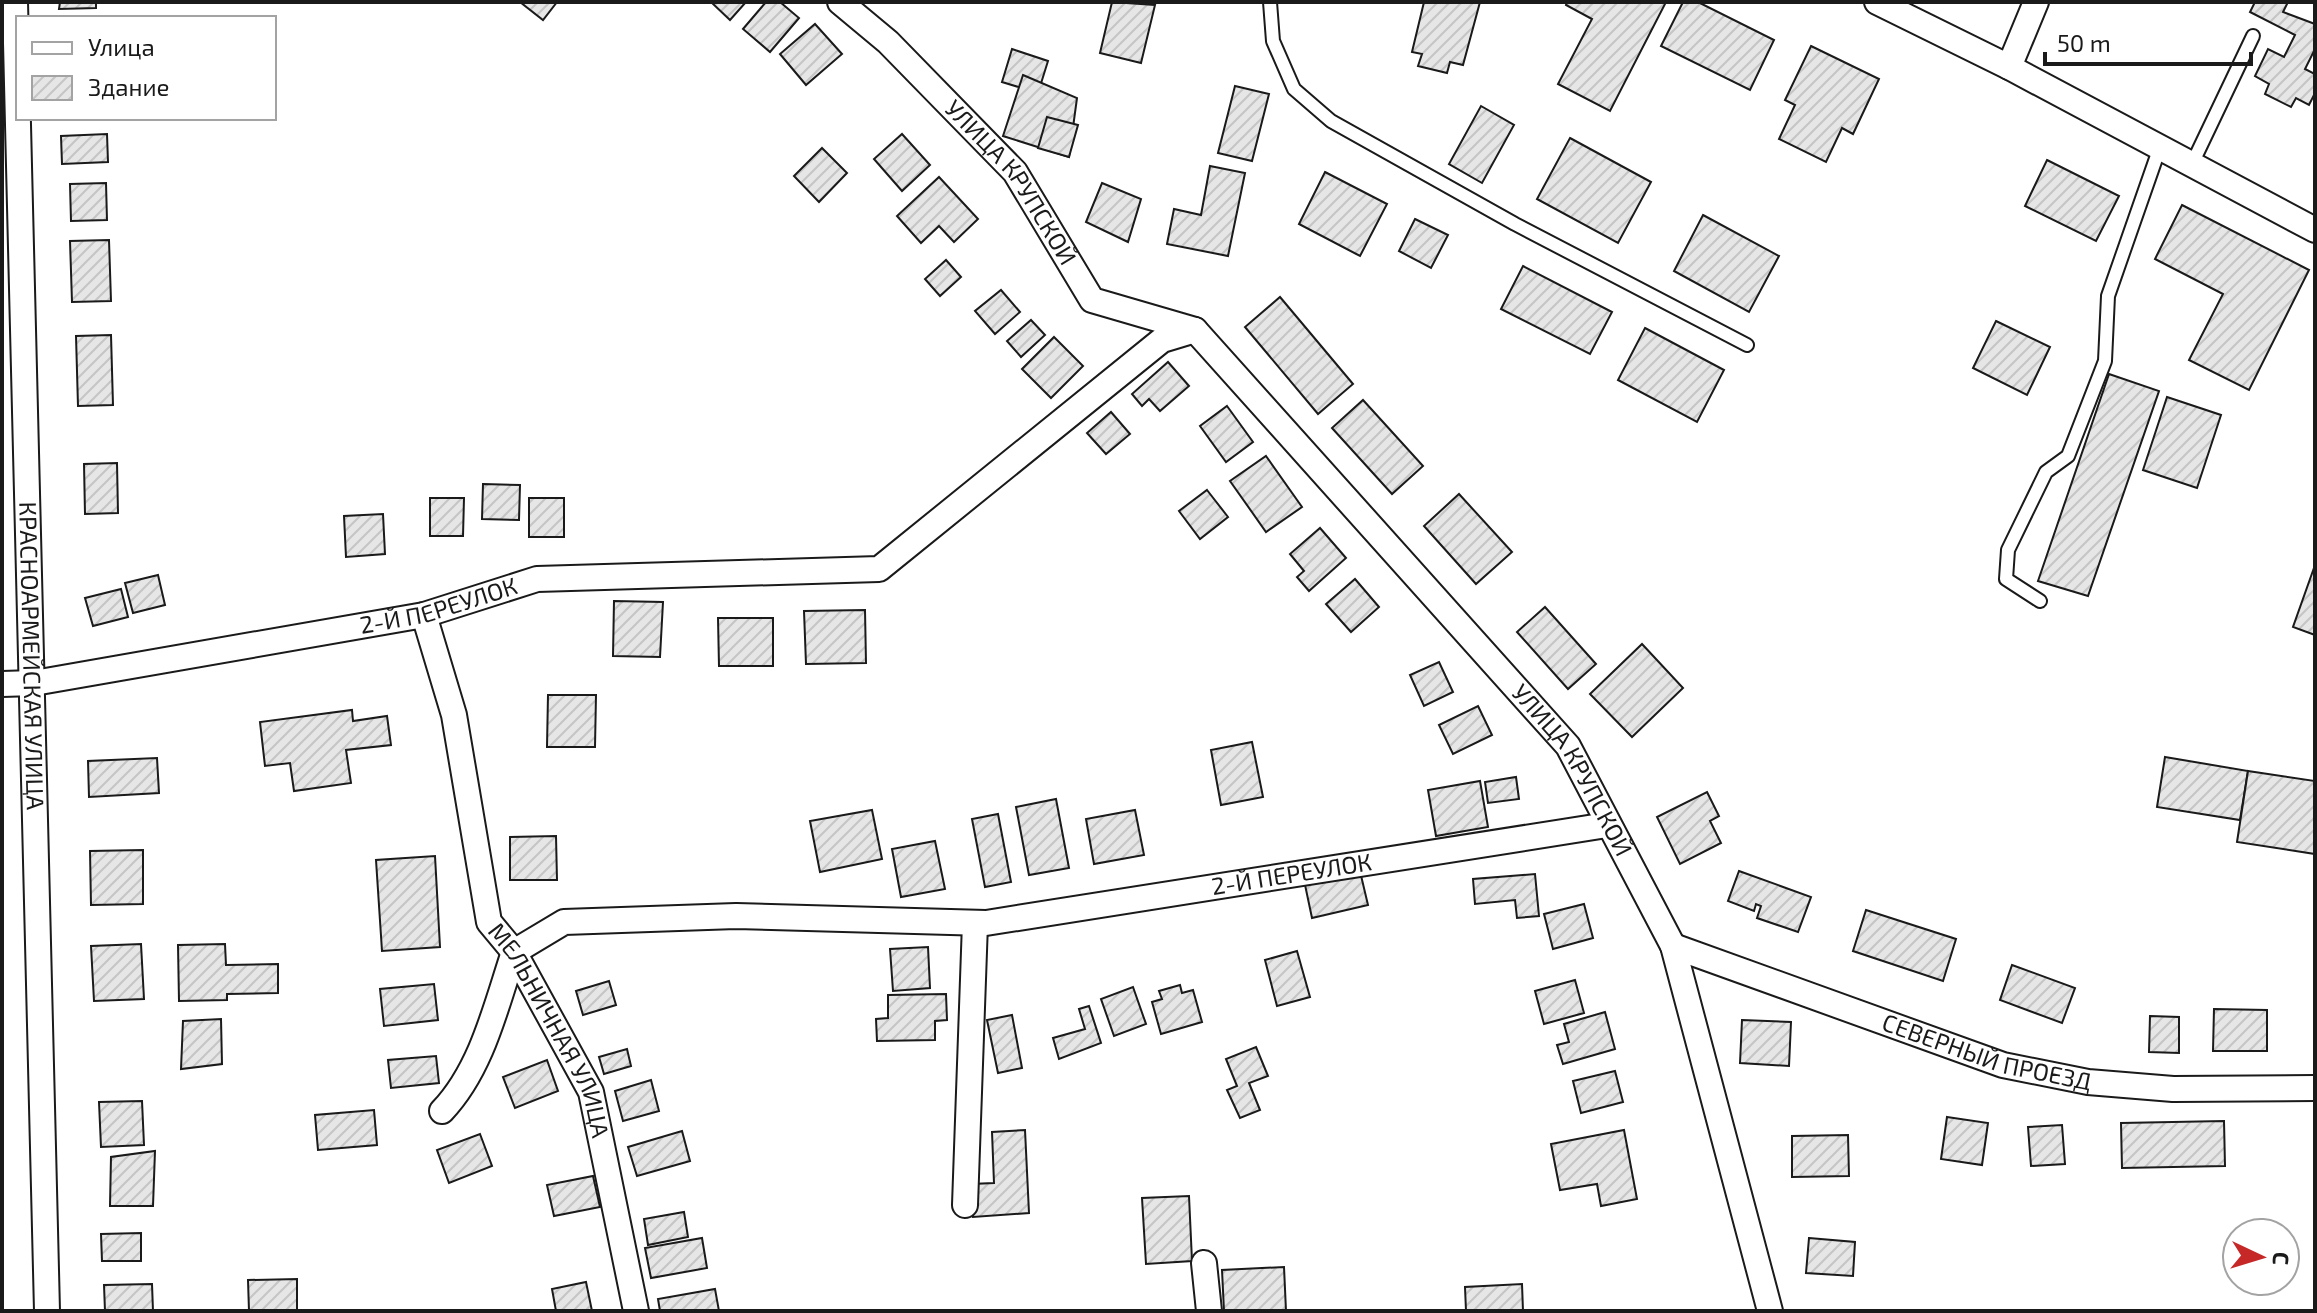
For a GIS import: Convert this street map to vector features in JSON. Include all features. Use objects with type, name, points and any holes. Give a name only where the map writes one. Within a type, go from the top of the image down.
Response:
[{"type":"street","name":"КРАСНОАРМЕЙСКАЯ УЛИЦА","points":[[15,2],[16,38]]},
{"type":"street","name":"УЛИЦА КРУПСКОЙ","points":[[840,2],[888,42],[1015,172],[1092,300],[1195,330],[1568,746],[1673,946],[1770,1311]]},
{"type":"street","points":[[1877,2],[2009,67],[2315,230]]},
{"type":"street","points":[[2009,67],[2036,2]]},
{"type":"street","name":"КРАСНОАРМЕЙСКАЯ УЛИЦА","points":[[18,120],[47,1311]]},
{"type":"street","name":"2-Й ПЕРЕУЛОК","points":[[2,684],[34,683],[424,615],[537,579],[879,569],[1162,340],[1195,330]]},
{"type":"street","name":"МЕЛЬНИЧНАЯ УЛИЦА","points":[[424,615],[454,715],[489,922],[514,952],[591,1092],[636,1311]]},
{"type":"street","name":"2-Й ПЕРЕУЛОК","points":[[514,952],[564,922],[736,916],[975,923],[1231,887],[1607,825]]},
{"type":"street","points":[[965,1205],[975,923]]},
{"type":"street","name":"СЕВЕРНЫЙ ПРОЕЗД","points":[[1673,946],[2003,1065],[2088,1082],[2173,1089],[2315,1088]]},
{"type":"street","points":[[442,1111],[454,1099],[487,1036],[514,952]]},
{"type":"street","points":[[1204,1263],[1209,1311]]},
{"type":"lane","points":[[1270,2],[1273,41],[1294,89],[1331,121],[1515,224],[1747,345]]},
{"type":"lane","points":[[2192,164],[2253,36]]},
{"type":"lane","points":[[2040,601],[2006,579],[2008,550],[2046,472],[2068,456],[2105,361],[2108,296],[2160,147]]},
{"type":"building","points":[[60,2],[96,2],[96,8],[59,9]]},
{"type":"building","points":[[520,2],[557,2],[543,20]]},
{"type":"building","points":[[711,2],[746,2],[730,20]]},
{"type":"building","points":[[766,2],[780,2],[799,18],[770,52],[743,29]]},
{"type":"building","points":[[1112,2],[1155,5],[1141,63],[1100,53]]},
{"type":"building","points":[[1424,2],[1480,2],[1463,65],[1450,62],[1447,73],[1418,66],[1422,54],[1412,52]]},
{"type":"building","points":[[1567,2],[1666,2],[1610,111],[1558,84],[1592,19],[1566,5]]},
{"type":"building","points":[[1683,2],[1698,2],[1774,40],[1750,90],[1661,46]]},
{"type":"building","points":[[2255,2],[2288,2],[2283,12],[2315,24],[2315,49],[2305,69],[2315,74],[2315,93],[2309,105],[2296,98],[2291,107],[2265,94],[2269,84],[2255,76],[2268,49],[2284,57],[2295,35],[2250,12]]},
{"type":"building","points":[[815,24],[842,54],[806,85],[780,54]]},
{"type":"building","points":[[1811,46],[1879,79],[1853,134],[1842,128],[1826,162],[1779,139],[1795,105],[1785,100]]},
{"type":"building","points":[[1012,49],[1048,61],[1038,93],[1002,82]]},
{"type":"building","points":[[1023,75],[1077,98],[1069,157],[1003,136]]},
{"type":"building","points":[[1235,86],[1269,94],[1252,161],[1218,153]]},
{"type":"building","points":[[1481,106],[1514,125],[1482,183],[1449,164]]},
{"type":"building","points":[[1047,117],[1078,125],[1069,157],[1038,148]]},
{"type":"building","points":[[107,134],[108,162],[62,164],[61,136]]},
{"type":"building","points":[[902,134],[930,165],[902,191],[874,159]]},
{"type":"building","points":[[1570,138],[1651,182],[1618,243],[1537,199]]},
{"type":"building","points":[[822,148],[847,173],[819,202],[794,176]]},
{"type":"building","points":[[2047,160],[2119,196],[2096,241],[2025,206]]},
{"type":"building","points":[[1210,166],[1245,173],[1228,256],[1167,244],[1174,209],[1201,215]]},
{"type":"building","points":[[1325,172],[1387,204],[1360,256],[1299,224]]},
{"type":"building","points":[[939,177],[978,219],[954,242],[939,226],[921,243],[897,216]]},
{"type":"building","points":[[106,183],[107,220],[71,221],[70,184]]},
{"type":"building","points":[[1102,183],[1141,199],[1128,242],[1086,222]]},
{"type":"building","points":[[2182,205],[2309,270],[2249,390],[2189,360],[2223,294],[2155,259]]},
{"type":"building","points":[[1703,215],[1779,256],[1749,312],[1674,271]]},
{"type":"building","points":[[1415,219],[1448,235],[1431,268],[1399,251]]},
{"type":"building","points":[[109,240],[111,301],[72,302],[70,241]]},
{"type":"building","points":[[946,260],[961,277],[940,296],[925,279]]},
{"type":"building","points":[[1523,266],[1612,312],[1590,354],[1501,309]]},
{"type":"building","points":[[1001,290],[1020,312],[995,334],[975,311]]},
{"type":"building","points":[[1280,297],[1353,384],[1318,414],[1245,327]]},
{"type":"building","points":[[1031,320],[1045,335],[1021,357],[1007,341]]},
{"type":"building","points":[[1996,321],[2050,347],[2027,395],[1973,368]]},
{"type":"building","points":[[1645,328],[1724,370],[1697,422],[1618,380]]},
{"type":"building","points":[[111,335],[113,405],[78,406],[76,336]]},
{"type":"building","points":[[1054,337],[1083,366],[1051,398],[1022,369]]},
{"type":"building","points":[[1168,362],[1189,386],[1160,411],[1149,399],[1142,406],[1132,394]]},
{"type":"building","points":[[2109,374],[2159,391],[2088,596],[2038,581]]},
{"type":"building","points":[[2167,397],[2221,415],[2197,488],[2143,470]]},
{"type":"building","points":[[1363,400],[1423,466],[1392,494],[1332,428]]},
{"type":"building","points":[[1227,406],[1253,442],[1226,462],[1200,426]]},
{"type":"building","points":[[1111,412],[1130,434],[1106,454],[1087,433]]},
{"type":"building","points":[[1266,456],[1302,507],[1266,532],[1230,481]]},
{"type":"building","points":[[117,463],[118,513],[85,514],[84,464]]},
{"type":"building","points":[[483,484],[520,485],[519,520],[482,519]]},
{"type":"building","points":[[1207,490],[1228,517],[1200,539],[1179,511]]},
{"type":"building","points":[[1459,494],[1512,552],[1476,584],[1424,526]]},
{"type":"building","points":[[430,498],[464,498],[463,536],[430,536]]},
{"type":"building","points":[[529,498],[564,498],[564,537],[529,537]]},
{"type":"building","points":[[383,514],[385,554],[346,557],[344,516]]},
{"type":"building","points":[[1320,528],[1346,558],[1309,591],[1297,577],[1304,571],[1290,554]]},
{"type":"building","points":[[2315,565],[2315,635],[2293,627]]},
{"type":"building","points":[[158,575],[165,605],[133,613],[125,583]]},
{"type":"building","points":[[1355,579],[1379,607],[1351,632],[1326,604]]},
{"type":"building","points":[[121,589],[128,617],[93,626],[85,598]]},
{"type":"building","points":[[614,601],[663,602],[660,657],[613,656]]},
{"type":"building","points":[[1545,607],[1596,664],[1568,689],[1517,632]]},
{"type":"building","points":[[865,610],[866,663],[806,664],[804,611]]},
{"type":"building","points":[[718,618],[773,618],[773,666],[719,666]]},
{"type":"building","points":[[1642,644],[1683,688],[1632,737],[1590,694]]},
{"type":"building","points":[[1439,662],[1453,692],[1424,706],[1410,675]]},
{"type":"building","points":[[548,695],[596,695],[595,747],[547,747]]},
{"type":"building","points":[[1478,706],[1492,735],[1453,754],[1439,725]]},
{"type":"building","points":[[352,710],[353,721],[387,716],[391,745],[346,750],[351,783],[294,791],[290,763],[265,766],[260,722]]},
{"type":"building","points":[[1252,742],[1263,797],[1221,805],[1211,750]]},
{"type":"building","points":[[2165,757],[2248,771],[2240,820],[2157,807]]},
{"type":"building","points":[[157,758],[159,793],[89,797],[88,761]]},
{"type":"building","points":[[2248,771],[2315,781],[2315,854],[2237,842]]},
{"type":"building","points":[[1516,777],[1519,799],[1488,803],[1485,782]]},
{"type":"building","points":[[1480,781],[1488,827],[1436,836],[1428,790]]},
{"type":"building","points":[[1707,792],[1719,816],[1710,821],[1721,843],[1680,864],[1657,817]]},
{"type":"building","points":[[1056,799],[1069,868],[1029,875],[1016,807]]},
{"type":"building","points":[[872,810],[882,859],[820,872],[810,821]]},
{"type":"building","points":[[1135,810],[1144,855],[1094,864],[1086,819]]},
{"type":"building","points":[[998,814],[1011,882],[985,887],[972,819]]},
{"type":"building","points":[[556,836],[557,880],[510,880],[510,837]]},
{"type":"building","points":[[935,841],[945,889],[901,897],[892,849]]},
{"type":"building","points":[[143,850],[143,904],[91,905],[90,851]]},
{"type":"building","points":[[435,856],[440,947],[382,951],[376,860]]},
{"type":"building","points":[[1359,867],[1368,905],[1312,918],[1304,880]]},
{"type":"building","points":[[1739,871],[1811,897],[1798,932],[1757,918],[1761,906],[1756,904],[1754,911],[1728,901]]},
{"type":"building","points":[[1535,874],[1539,916],[1517,918],[1515,900],[1475,904],[1473,879]]},
{"type":"building","points":[[1584,904],[1593,938],[1553,949],[1544,914]]},
{"type":"building","points":[[1866,910],[1956,939],[1943,981],[1853,951]]},
{"type":"building","points":[[141,944],[144,999],[94,1001],[91,946]]},
{"type":"building","points":[[225,944],[226,965],[278,964],[278,993],[227,994],[227,1000],[179,1001],[178,945]]},
{"type":"building","points":[[928,947],[930,988],[893,991],[890,949]]},
{"type":"building","points":[[1297,951],[1310,997],[1277,1006],[1265,960]]},
{"type":"building","points":[[2012,965],[2075,988],[2062,1023],[2000,1000]]},
{"type":"building","points":[[1575,980],[1584,1013],[1544,1024],[1535,991]]},
{"type":"building","points":[[609,981],[616,1005],[583,1015],[576,991]]},
{"type":"building","points":[[434,984],[438,1020],[384,1026],[380,989]]},
{"type":"building","points":[[1180,985],[1182,993],[1193,990],[1202,1022],[1161,1034],[1152,1002],[1162,999],[1159,991]]},
{"type":"building","points":[[1133,987],[1146,1024],[1114,1036],[1101,999]]},
{"type":"building","points":[[946,994],[947,1020],[935,1021],[935,1040],[877,1041],[876,1019],[888,1018],[888,995]]},
{"type":"building","points":[[1089,1006],[1101,1043],[1059,1059],[1053,1038],[1085,1029],[1079,1009]]},
{"type":"building","points":[[2214,1009],[2267,1010],[2267,1051],[2213,1051]]},
{"type":"building","points":[[1605,1012],[1615,1049],[1563,1064],[1557,1045],[1569,1042],[1564,1024]]},
{"type":"building","points":[[1012,1015],[1022,1068],[998,1073],[987,1020]]},
{"type":"building","points":[[2150,1016],[2179,1017],[2179,1053],[2149,1052]]},
{"type":"building","points":[[221,1019],[222,1064],[181,1069],[183,1021]]},
{"type":"building","points":[[1742,1020],[1791,1022],[1789,1066],[1740,1063]]},
{"type":"building","points":[[1256,1047],[1268,1076],[1249,1083],[1260,1110],[1240,1118],[1227,1090],[1237,1086],[1226,1059]]},
{"type":"building","points":[[627,1049],[631,1066],[604,1074],[599,1057]]},
{"type":"building","points":[[436,1056],[439,1083],[391,1088],[388,1060]]},
{"type":"building","points":[[547,1060],[558,1091],[515,1108],[503,1077]]},
{"type":"building","points":[[1615,1071],[1623,1102],[1581,1113],[1573,1081]]},
{"type":"building","points":[[651,1080],[659,1111],[623,1121],[615,1091]]},
{"type":"building","points":[[142,1101],[144,1145],[101,1147],[99,1102]]},
{"type":"building","points":[[374,1110],[377,1145],[318,1150],[315,1115]]},
{"type":"building","points":[[1947,1117],[1988,1123],[1982,1165],[1941,1159]]},
{"type":"building","points":[[2224,1121],[2225,1166],[2122,1168],[2121,1123]]},
{"type":"building","points":[[2062,1125],[2065,1164],[2031,1166],[2028,1127]]},
{"type":"building","points":[[1025,1130],[1029,1213],[973,1217],[971,1184],[994,1183],[992,1132]]},
{"type":"building","points":[[1624,1130],[1637,1199],[1601,1206],[1597,1184],[1560,1190],[1551,1144]]},
{"type":"building","points":[[682,1131],[690,1161],[637,1176],[628,1147]]},
{"type":"building","points":[[480,1134],[492,1166],[449,1183],[437,1150]]},
{"type":"building","points":[[1848,1135],[1849,1176],[1792,1177],[1792,1136]]},
{"type":"building","points":[[155,1151],[153,1206],[110,1206],[111,1157]]},
{"type":"building","points":[[593,1176],[600,1207],[554,1216],[547,1185]]},
{"type":"building","points":[[1189,1196],[1192,1261],[1146,1264],[1142,1198]]},
{"type":"building","points":[[684,1212],[688,1237],[648,1245],[644,1219]]},
{"type":"building","points":[[141,1233],[141,1261],[102,1261],[101,1234]]},
{"type":"building","points":[[702,1238],[707,1268],[651,1278],[645,1248]]},
{"type":"building","points":[[1809,1238],[1855,1242],[1853,1276],[1806,1273]]},
{"type":"building","points":[[1284,1267],[1286,1311],[1224,1311],[1222,1270]]},
{"type":"building","points":[[297,1279],[297,1311],[249,1311],[248,1280]]},
{"type":"building","points":[[586,1282],[592,1311],[556,1311],[552,1289]]},
{"type":"building","points":[[152,1284],[153,1311],[105,1311],[104,1285]]},
{"type":"building","points":[[1522,1284],[1523,1311],[1466,1311],[1465,1287]]},
{"type":"building","points":[[715,1289],[719,1311],[660,1311],[658,1299]]}]
